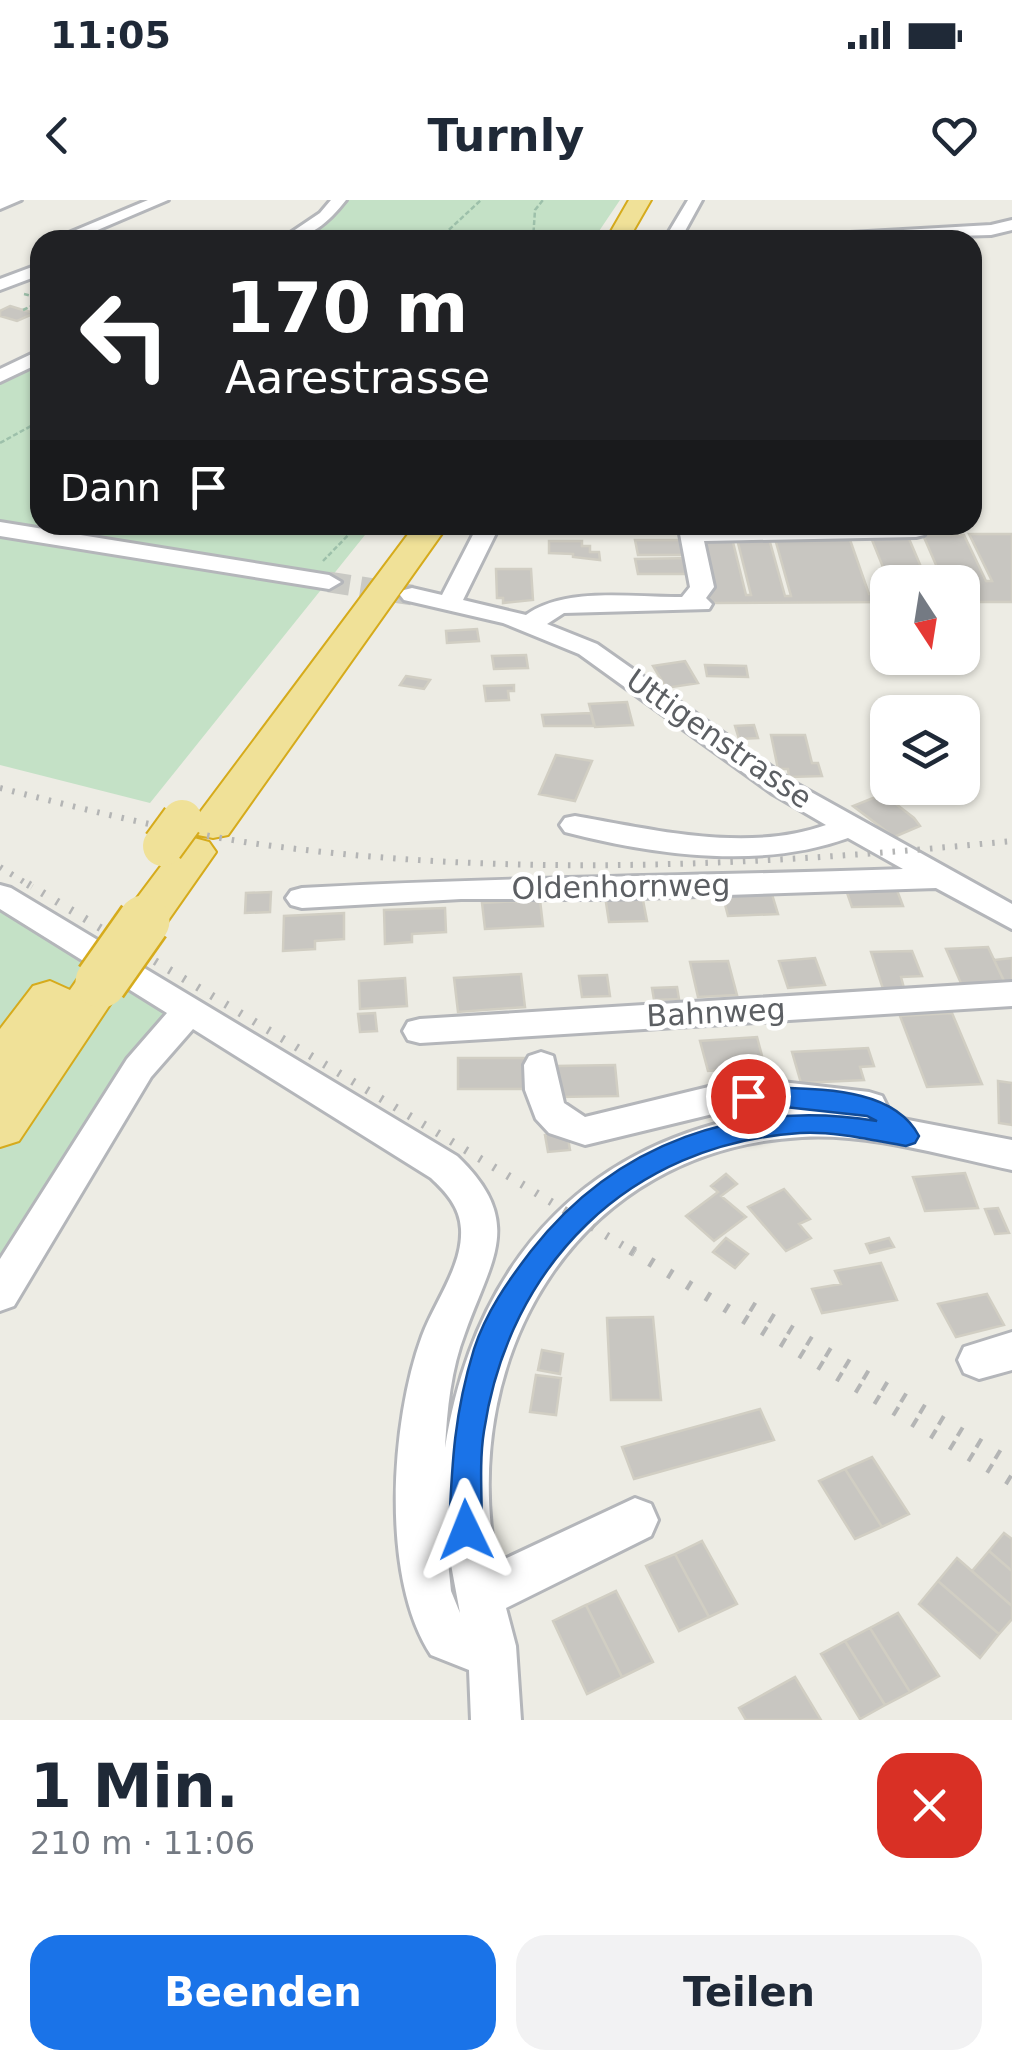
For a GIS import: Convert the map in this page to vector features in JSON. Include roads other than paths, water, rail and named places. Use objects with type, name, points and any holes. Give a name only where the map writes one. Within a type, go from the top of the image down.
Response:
[{"type":"highway","points":[[623,230],[640,200]]},
{"type":"highway","points":[[640,230],[657,200]]},
{"type":"highway","points":[[0,1126],[88,972],[399,535]]},
{"type":"highway","points":[[188,836],[424,535]]},
{"type":"highway","points":[[0,1067],[88,972]]},
{"type":"street","points":[[0,205],[14,200]]},
{"type":"street","points":[[85,230],[161,200]]},
{"type":"street","points":[[303,230],[325,216],[339,200]]},
{"type":"street","points":[[678,230],[695,200]]},
{"type":"street","points":[[982,231],[1012,225]]},
{"type":"street","points":[[10,260],[30,265]]},
{"type":"street","points":[[0,286],[30,272]]},
{"type":"street","points":[[0,286],[10,290],[30,282]]},
{"type":"street","points":[[0,376],[30,361]]},
{"type":"street","points":[[0,528],[30,533]]},
{"type":"street","points":[[43,535],[329,582]]},
{"type":"street","points":[[450,602],[484,535]]},
{"type":"street","points":[[530,624],[564,606],[694,604],[702,587],[692,535]]},
{"type":"street","name":"Uttigenstrasse","points":[[412,595],[530,624],[606,660],[742,761],[849,827],[1012,918]]},
{"type":"street","points":[[575,825],[715,844],[795,841],[849,827]]},
{"type":"street","name":"Oldenhornweg","points":[[302,898],[461,889],[697,887],[940,878]]},
{"type":"street","points":[[0,895],[444,1167],[468,1190],[477,1211],[480,1239],[445,1328],[430,1382],[423,1432],[422,1534],[436,1622],[446,1637],[461,1646],[492,1646]]},
{"type":"street","name":"Bahnweg","points":[[420,1031],[1012,994]]},
{"type":"street","points":[[0,1294],[139,1068],[187,1013]]},
{"type":"street","points":[[541,1065],[542,1096],[550,1116],[566,1128],[607,1128],[686,1105],[765,1096],[870,1106],[883,1112],[906,1136]]},
{"type":"street","points":[[496,1720],[492,1646],[466,1530],[464,1496],[474,1403],[490,1346],[511,1298],[563,1230],[618,1182],[650,1162],[722,1134],[800,1123],[833,1124],[1012,1155]]},
{"type":"street","points":[[481,1595],[635,1520]]},
{"type":"tunnel","points":[[329,582],[412,595]]},
{"type":"railway","points":[[0,788],[219,838],[441,861],[536,865],[726,862],[1012,841]]},
{"type":"railway","points":[[0,867],[32,887]]},
{"type":"railway","points":[[28,884],[635,1253]]},
{"type":"railway","points":[[631,1250],[1012,1482]]},
{"type":"railway","points":[[751,1306],[1012,1463]]}]
